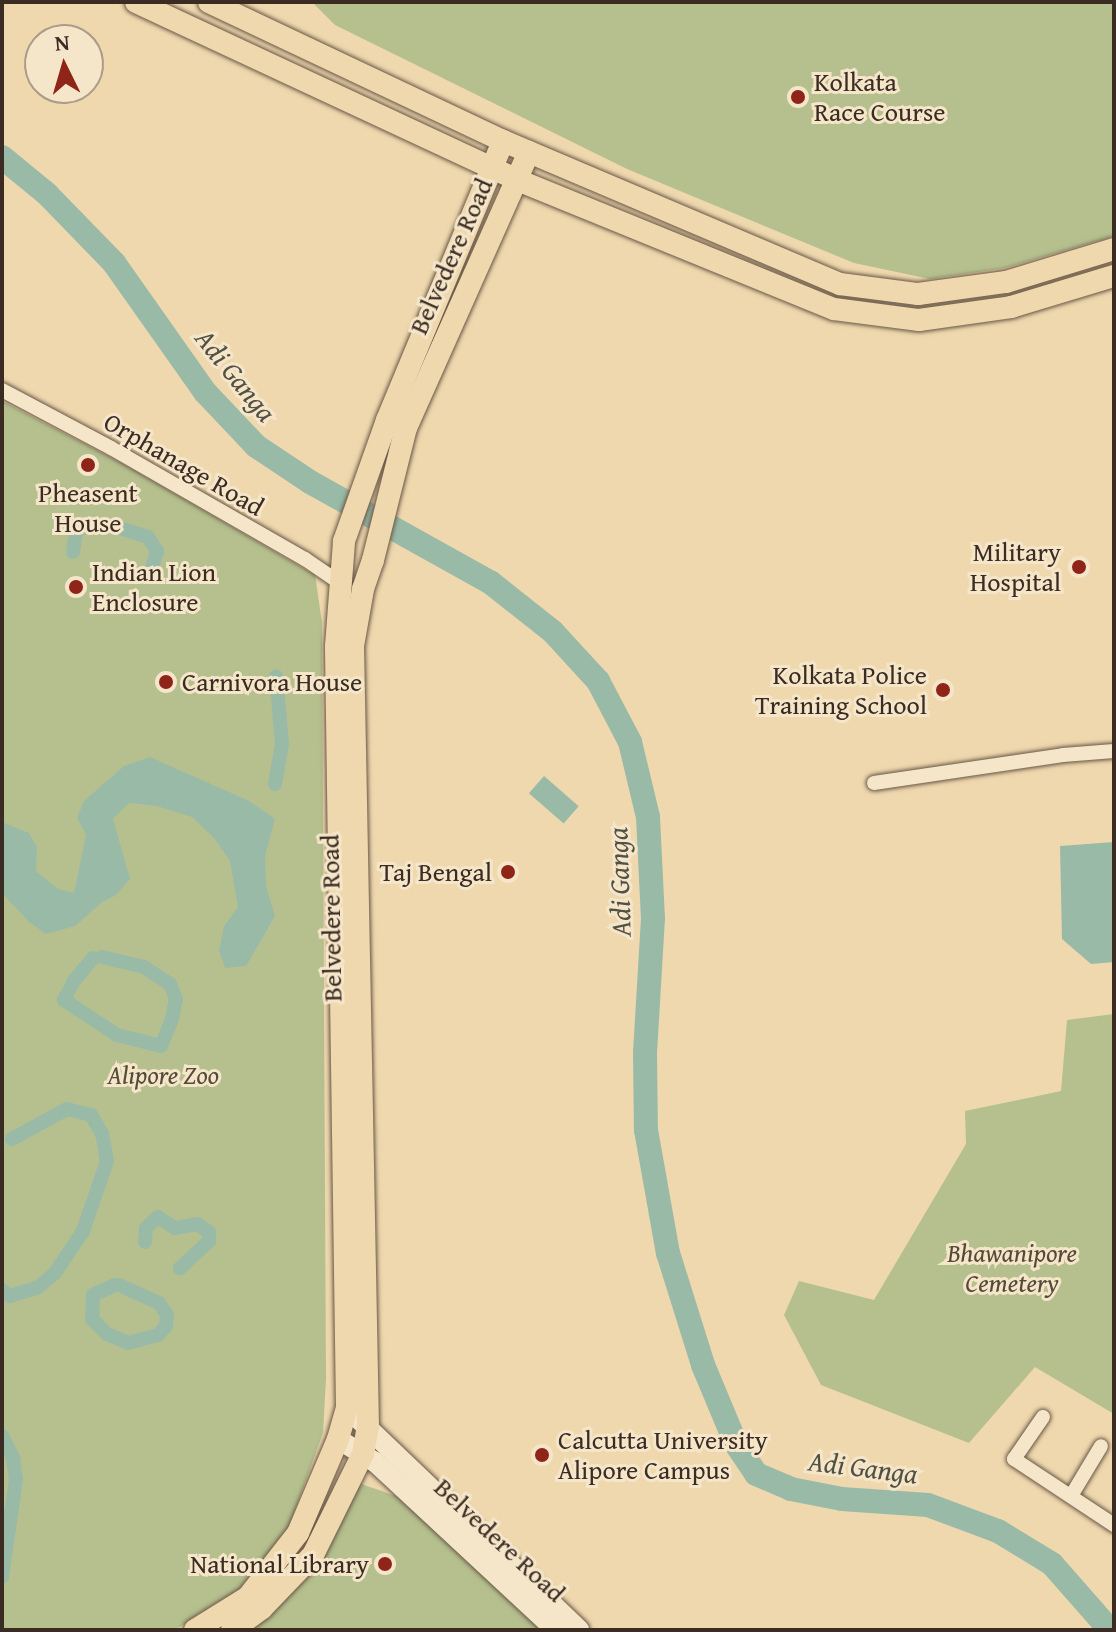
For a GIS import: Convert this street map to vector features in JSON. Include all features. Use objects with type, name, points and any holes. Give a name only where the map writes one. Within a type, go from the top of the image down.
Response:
[{"type":"highway","points":[[136,2],[515,179],[834,309],[919,320],[1011,307],[1114,276]]},
{"type":"highway","points":[[209,2],[503,141],[840,284],[918,294],[1006,282],[1114,249]]},
{"type":"highway","name":"Belvedere Road","points":[[195,1630],[248,1597],[298,1533],[338,1439],[347,1408],[336,646],[344,541],[376,452],[503,141]]},
{"type":"highway","name":"Belvedere Road","points":[[363,1454],[368,1427],[353,646],[363,589],[406,428],[529,152]]},
{"type":"highway","points":[[232,1630],[262,1608],[313,1555],[363,1454]]},
{"type":"main road","points":[[347,1408],[579,1630]]},
{"type":"main road","points":[[338,1439],[363,1454]]},
{"type":"main road","name":"Belvedere Road","points":[[363,1454],[556,1630]]},
{"type":"street","name":"Orphanage Road","points":[[2,390],[111,448],[340,583]]},
{"type":"street","points":[[874,783],[1063,755],[1114,751]]},
{"type":"street","points":[[1043,1417],[1014,1459],[1114,1525]]},
{"type":"street","points":[[1071,1496],[1101,1446]]},
{"type":"green space","name":"Kolkata Race Course","points":[[312,2],[1114,2],[1114,236],[1005,268],[930,279],[854,263],[627,169],[335,25]]},
{"type":"green space","name":"Alipore Zoo","points":[[2,401],[127,466],[315,575],[322,622],[326,1379],[323,1433],[284,1541],[247,1585],[175,1630],[2,1630]]},
{"type":"green space","name":"Bhawanipore Cemetery","points":[[1114,1014],[1114,1414],[1035,1367],[969,1443],[821,1385],[784,1315],[799,1281],[874,1300],[966,1144],[965,1111],[1061,1091],[1067,1020]]},
{"type":"green space","name":"National Library","points":[[347,1479],[396,1496],[548,1630],[234,1630],[309,1548]]},
{"type":"shaded area","points":[[150,757],[249,801],[275,819],[265,856],[266,886],[275,916],[246,966],[225,968],[219,951],[224,926],[238,907],[230,861],[214,838],[192,817],[157,806],[129,803],[113,819],[130,879],[116,895],[101,903],[75,926],[46,934],[29,922],[2,893],[2,822],[29,833],[37,847],[36,871],[58,889],[74,893],[86,835],[77,818],[84,801],[124,766]]},
{"type":"shaded area","points":[[544,776],[579,806],[564,824],[529,793]]},
{"type":"shaded area","points":[[1114,842],[1114,962],[1091,964],[1062,939],[1060,846]]},
{"type":"waterway","name":"Adi Ganga","points":[[2,157],[47,194],[114,263],[205,392],[256,446],[310,482],[490,582],[553,632],[598,681],[630,742],[648,817],[653,918],[645,1053],[646,1130],[668,1253],[703,1365],[736,1444],[756,1474],[791,1489],[842,1499],[928,1505],[998,1531],[1052,1564],[1110,1630]]},
{"type":"waterway","points":[[73,552],[76,531],[89,524],[119,528],[148,537],[157,551],[152,569]]},
{"type":"waterway","points":[[275,784],[282,744],[276,676]]},
{"type":"waterway","points":[[93,958],[74,981],[64,1000],[117,1035],[161,1046],[176,999],[170,984],[144,967],[102,957]]},
{"type":"waterway","points":[[2,1290],[10,1296],[37,1288],[55,1273],[83,1231],[107,1161],[102,1134],[91,1115],[67,1109],[12,1139]]},
{"type":"waterway","points":[[145,1242],[146,1228],[158,1217],[175,1228],[197,1224],[209,1232],[209,1241],[180,1268]]},
{"type":"waterway","points":[[115,1285],[93,1295],[92,1319],[107,1334],[128,1343],[158,1335],[166,1326],[167,1315],[159,1303],[119,1285]]},
{"type":"waterway","points":[[2,1436],[13,1458],[16,1480],[2,1577]]},
{"type":"place","name":"Kolkata Race Course","points":[[798,97]]},
{"type":"place","name":"Pheasent House","points":[[88,465]]},
{"type":"place","name":"Military Hospital","points":[[1079,567]]},
{"type":"place","name":"Indian Lion Enclosure","points":[[76,587]]},
{"type":"place","name":"Carnivora House","points":[[166,682]]},
{"type":"place","name":"Kolkata Police Training School","points":[[943,690]]},
{"type":"place","name":"Taj Bengal","points":[[508,872]]},
{"type":"place","name":"Calcutta University Alipore Campus","points":[[542,1455]]},
{"type":"place","name":"National Library","points":[[385,1564]]}]
